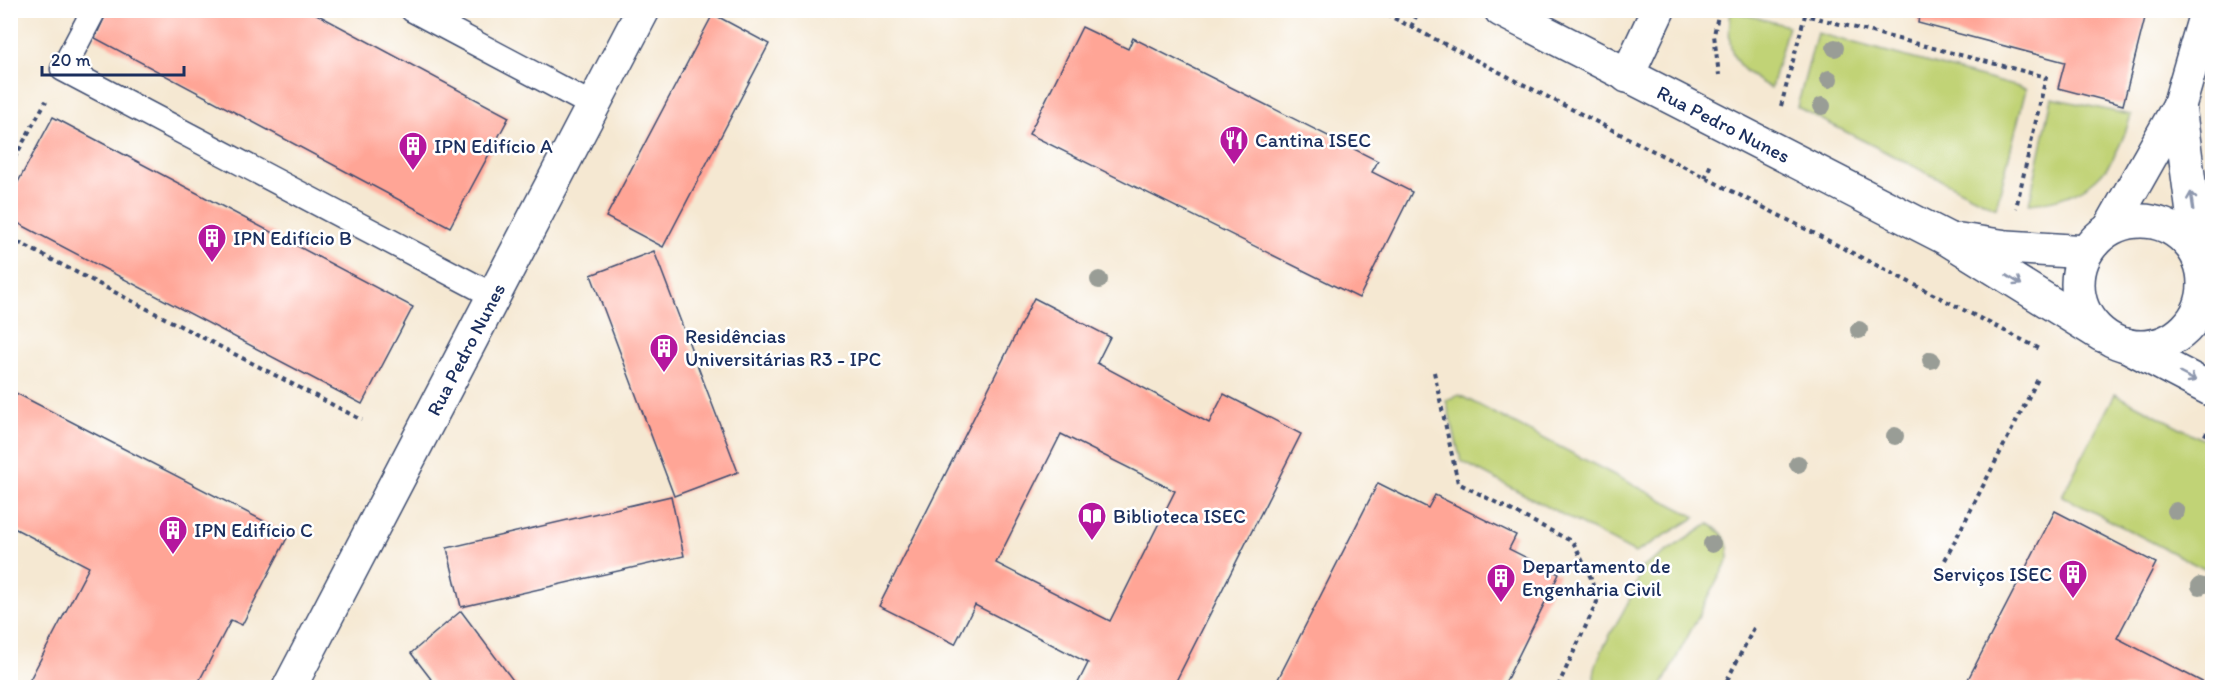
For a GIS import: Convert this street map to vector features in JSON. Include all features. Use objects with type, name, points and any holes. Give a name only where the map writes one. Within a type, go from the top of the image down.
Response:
[{"type":"street","name":"Rua Pedro Nunes","points":[[289,687],[644,10]]},
{"type":"street","name":"Rua Pedro Nunes","points":[[1501,10],[1946,238],[2114,340],[2212,390]]},
{"type":"street","points":[[1627,76],[1658,10]]},
{"type":"street","points":[[2110,228],[2179,106],[2207,10]]},
{"type":"street","points":[[2179,106],[2199,259]]},
{"type":"street","name":"Rua Pedro Nunes","points":[[2140,220],[2158,222],[2175,230],[2190,243],[2199,259],[2208,298],[2185,330],[2168,342],[2147,347],[2114,340],[2090,322],[2081,306],[2077,287],[2079,269],[2086,252],[2094,241],[2110,228],[2140,220]]},
{"type":"street","name":"Rua Pedro Nunes","points":[[1946,238],[2007,247],[2086,252]]},
{"type":"lane","points":[[94,10],[63,69],[494,296]]},
{"type":"lane","points":[[413,10],[594,106]]},
{"type":"path","points":[[1378,10],[2043,351]]},
{"type":"path","points":[[1411,27],[1419,10]]},
{"type":"path","points":[[1719,10],[1714,35],[1716,61],[1722,83]]},
{"type":"path","points":[[1780,110],[1805,15],[2046,77],[2007,247]]},
{"type":"path","points":[[10,166],[63,69]]},
{"type":"path","points":[[10,238],[362,420]]},
{"type":"path","points":[[1434,372],[1458,483],[1573,543],[1592,578],[1597,602],[1557,687]]},
{"type":"path","points":[[1945,560],[2039,377]]},
{"type":"path","points":[[2202,432],[2212,437]]},
{"type":"path","points":[[1723,687],[1755,626]]},
{"type":"green space","points":[[1731,11],[1788,26],[1771,88],[1748,73],[1735,57],[1729,38]]},
{"type":"green space","points":[[1817,33],[2026,89],[1996,208],[1797,107]]},
{"type":"green space","points":[[2052,98],[2131,115],[2116,153],[2096,179],[2068,196],[2029,204]]},
{"type":"green space","points":[[2115,394],[2212,444],[2212,573],[2062,496]]},
{"type":"green space","points":[[1459,395],[1696,517],[1635,553],[1461,461],[1446,400]]},
{"type":"green space","points":[[1709,524],[1725,538],[1729,558],[1661,687],[1596,687],[1594,676],[1597,662],[1630,598],[1640,569]]},
{"type":"building","name":"IPN Edifício A","points":[[108,10],[309,10],[509,117],[450,227],[95,38]]},
{"type":"building","points":[[1920,10],[2147,10],[2123,105],[2058,88],[2065,62],[1918,23]]},
{"type":"building","points":[[713,14],[769,44],[663,247],[606,217]]},
{"type":"building","name":"Cantina ISEC","points":[[1082,27],[1128,49],[1133,38],[1378,161],[1372,172],[1412,192],[1359,298],[1029,134]]},
{"type":"building","name":"IPN Edifício B","points":[[53,117],[413,307],[362,404],[10,219],[10,197]]},
{"type":"building","name":"Residências Universitárias R3 - IPC","points":[[654,251],[738,472],[674,496],[591,275]]},
{"type":"building","points":[[1034,298],[1110,337],[1097,363],[1209,423],[1224,394],[1301,434],[1173,687],[1076,687],[1088,663],[975,605],[955,644],[879,606]],"holes":[[[1061,434],[1175,491],[1110,621],[996,563]]]},
{"type":"building","name":"IPN Edifício C","points":[[10,390],[289,534],[242,625],[231,620],[196,687],[26,687],[89,567],[10,526]]},
{"type":"building","name":"Departamento de Engenharia Civil","points":[[1378,483],[1428,508],[1435,495],[1516,535],[1509,549],[1559,574],[1503,687],[1274,687]]},
{"type":"building","points":[[671,496],[684,556],[461,607],[447,548]]},
{"type":"building","name":"Serviços ISEC","points":[[2055,511],[2156,563],[2117,638],[2212,687],[1964,687]]},
{"type":"building","points":[[461,611],[518,687],[437,687],[411,653]]},
{"type":"place","name":"Cantina ISEC","points":[[1234,166]]},
{"type":"place","name":"IPN Edifício A","points":[[413,172]]},
{"type":"place","name":"IPN Edifício B","points":[[212,264]]},
{"type":"place","name":"Residências Universitárias R3 - IPC","points":[[664,374]]},
{"type":"place","name":"Biblioteca ISEC","points":[[1092,542]]},
{"type":"place","name":"IPN Edifício C","points":[[173,556]]},
{"type":"place","name":"Serviços ISEC","points":[[2073,600]]},
{"type":"place","name":"Departamento de Engenharia Civil","points":[[1501,604]]}]
